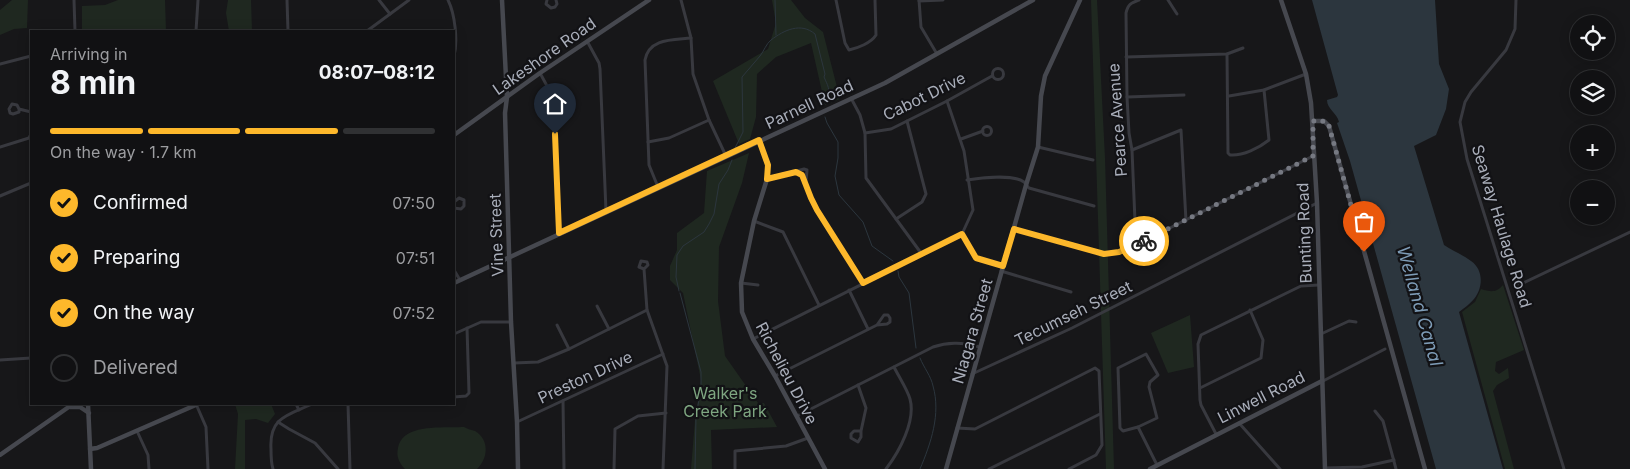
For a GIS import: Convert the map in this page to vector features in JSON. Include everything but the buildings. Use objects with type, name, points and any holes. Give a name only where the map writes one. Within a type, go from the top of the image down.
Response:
[{"type":"main road","name":"Vine Street","points":[[502,0],[507,97],[505,113],[511,322],[518,469]]},
{"type":"main road","name":"Lakeshore Road","points":[[455,134],[540,73],[649,0]]},
{"type":"main road","name":"Parnell Road","points":[[455,282],[885,83],[1033,0]]},
{"type":"main road","name":"Niagara Street","points":[[946,469],[1038,148],[1041,96],[1045,76],[1080,0]]},
{"type":"main road","name":"Bunting Road","points":[[1281,0],[1306,74],[1310,90],[1313,121],[1325,469]]},
{"type":"main road","points":[[506,84],[513,90],[520,88]]},
{"type":"main road","points":[[492,108],[500,109],[505,113]]},
{"type":"main road","points":[[1313,121],[1324,121],[1329,126],[1425,469]]},
{"type":"main road","name":"Richelieu Drive","points":[[759,140],[768,165],[767,179],[754,222],[741,283],[742,312],[753,339],[825,469]]},
{"type":"main road","name":"Linwell Road","points":[[1150,469],[1322,381]]},
{"type":"main road","points":[[0,455],[72,405],[80,407],[88,413]]},
{"type":"main road","points":[[88,405],[91,469]]},
{"type":"main road","points":[[90,449],[95,449],[195,405]]},
{"type":"street","points":[[74,0],[76,30]]},
{"type":"street","points":[[196,30],[198,0]]},
{"type":"street","points":[[287,0],[288,30]]},
{"type":"street","points":[[378,0],[390,14]]},
{"type":"street","points":[[368,30],[409,0]]},
{"type":"street","points":[[448,0],[453,9],[454,30]]},
{"type":"street","points":[[547,0],[546,4],[551,8],[555,7],[556,0]]},
{"type":"street","points":[[682,0],[691,38],[693,74],[709,120],[726,156]]},
{"type":"street","points":[[836,0],[845,43],[849,50],[874,39],[876,35],[875,0]]},
{"type":"street","points":[[937,55],[921,26],[919,0],[943,0]]},
{"type":"street","name":"Pearce Avenue","points":[[1136,245],[1132,150],[1128,133],[1126,13],[1127,6],[1130,3],[1139,0]]},
{"type":"street","points":[[1168,0],[1177,14]]},
{"type":"street","name":"Seaway Haulage Road","points":[[1516,0],[1515,29],[1506,50],[1470,92],[1465,102],[1460,122],[1467,159],[1564,469]]},
{"type":"street","points":[[658,187],[649,165],[646,53],[648,49],[662,41],[691,38]]},
{"type":"street","points":[[587,41],[599,63],[600,69],[606,211]]},
{"type":"street","points":[[1126,57],[1227,54],[1244,48]]},
{"type":"street","points":[[1227,54],[1228,152],[1230,154],[1235,155],[1269,140],[1264,90]]},
{"type":"street","points":[[0,64],[30,56]]},
{"type":"street","points":[[540,73],[553,97],[559,233]]},
{"type":"street","points":[[1228,96],[1264,90],[1306,74]]},
{"type":"street","name":"Cabot Drive","points":[[865,134],[891,128],[907,121],[992,76]]},
{"type":"street","points":[[1127,97],[1184,95]]},
{"type":"street","points":[[851,98],[860,115],[865,134],[866,178],[921,253]]},
{"type":"street","points":[[753,339],[962,234],[973,210],[967,180],[965,155],[946,101]]},
{"type":"street","points":[[19,109],[30,112]]},
{"type":"street","points":[[648,142],[669,138],[709,120]]},
{"type":"street","points":[[896,219],[922,202],[926,194],[907,121]]},
{"type":"street","points":[[1132,150],[1181,130],[1186,221]]},
{"type":"street","points":[[961,140],[983,131]]},
{"type":"street","points":[[0,147],[29,138],[30,136]]},
{"type":"street","points":[[1038,148],[1093,160]]},
{"type":"street","points":[[1014,229],[1104,254],[1119,252],[1186,221],[1313,156]]},
{"type":"street","points":[[767,179],[807,170],[806,183]]},
{"type":"street","points":[[796,172],[802,175],[817,210],[863,283]]},
{"type":"street","points":[[967,180],[993,177],[1010,178],[1023,182],[1029,188],[1094,206]]},
{"type":"street","points":[[0,196],[30,183]]},
{"type":"street","points":[[455,201],[460,198],[464,200],[464,206],[455,208]]},
{"type":"street","name":"Tecumseh Street","points":[[972,374],[1072,328],[1317,203]]},
{"type":"street","points":[[754,222],[783,232],[819,305]]},
{"type":"street","points":[[1517,286],[1630,232]]},
{"type":"street","points":[[962,234],[976,258],[1002,269],[1071,292]]},
{"type":"street","points":[[644,269],[647,310],[668,371],[663,469]]},
{"type":"street","points":[[455,272],[460,280]]},
{"type":"street","points":[[741,283],[758,284]]},
{"type":"street","points":[[1216,434],[1201,405],[1199,338],[1201,335],[1300,286],[1319,285]]},
{"type":"street","points":[[849,290],[868,329]]},
{"type":"street","points":[[597,306],[609,329]]},
{"type":"street","points":[[513,364],[538,362],[647,310]]},
{"type":"street","points":[[1200,388],[1262,358],[1262,335],[1250,310]]},
{"type":"street","points":[[1320,335],[1348,321],[1356,322]]},
{"type":"street","points":[[455,334],[481,322],[511,322]]},
{"type":"street","points":[[558,325],[568,349]]},
{"type":"street","points":[[775,376],[877,325]]},
{"type":"street","points":[[455,397],[466,396],[469,393],[467,328]]},
{"type":"street","points":[[797,416],[933,347],[955,342],[980,347]]},
{"type":"street","name":"Linwell Road","points":[[1322,381],[1385,349]]},
{"type":"street","name":"Preston Drive","points":[[517,422],[663,354]]},
{"type":"street","points":[[1146,354],[1158,375],[1150,382],[1149,387],[1158,418],[1138,427],[1123,431],[1120,428],[1118,368],[1146,354]]},
{"type":"street","points":[[0,360],[30,358]]},
{"type":"street","points":[[886,469],[902,446],[909,420],[910,399],[894,367]]},
{"type":"street","points":[[957,428],[975,428],[1093,368],[1097,369],[1099,371],[1102,445],[1096,455],[1069,469]]},
{"type":"street","points":[[858,385],[866,408],[860,431]]},
{"type":"street","points":[[562,401],[564,469]]},
{"type":"street","points":[[197,405],[206,427],[208,469]]},
{"type":"street","points":[[296,405],[299,410]]},
{"type":"street","points":[[273,469],[271,434],[273,427],[286,416],[310,405]]},
{"type":"street","points":[[348,405],[350,469]]},
{"type":"street","points":[[1376,411],[1383,421],[1396,469]]},
{"type":"street","points":[[614,469],[615,429],[638,416],[666,413]]},
{"type":"street","points":[[989,469],[1100,414]]},
{"type":"street","points":[[278,422],[315,443],[338,469]]},
{"type":"street","points":[[1239,422],[1280,469]]},
{"type":"street","points":[[1138,427],[1158,465]]},
{"type":"street","points":[[137,430],[148,455],[149,469]]},
{"type":"street","points":[[735,469],[735,451],[786,446],[808,438]]},
{"type":"street","points":[[1325,469],[1362,467],[1394,460]]},
{"type":"green space","points":[[12,0],[28,0],[27,28],[14,29],[0,35],[0,10]]},
{"type":"green space","points":[[118,0],[165,0],[166,30],[82,30],[82,6],[105,5]]},
{"type":"green space","points":[[228,0],[251,0],[252,30],[229,30],[226,13]]},
{"type":"green space","points":[[772,0],[791,0],[805,18],[823,32],[840,99],[825,105],[811,43],[776,57],[757,74],[756,117],[750,139],[739,144],[713,81],[768,49],[776,23]]},
{"type":"green space","points":[[1091,0],[1097,0],[1105,158],[1114,469],[1106,469]]},
{"type":"green space","name":"Walker's Creek Park","points":[[749,153],[742,183],[719,247],[718,301],[725,356],[758,403],[764,403],[777,427],[711,430],[712,469],[691,469],[701,380],[683,293],[670,280],[670,266],[677,250],[677,233],[704,213],[707,171]]},
{"type":"green space","points":[[1503,285],[1524,350],[1496,362],[1495,371],[1499,374],[1508,368],[1509,378],[1497,385],[1493,391],[1514,469],[1505,469],[1462,312],[1475,302],[1481,289],[1493,291]]},
{"type":"green space","points":[[1190,315],[1194,367],[1168,373],[1151,333]]},
{"type":"green space","points":[[235,405],[271,405],[275,414],[268,423],[256,419],[245,420],[245,469],[235,469],[238,414]]},
{"type":"green space","points":[[464,427],[480,435],[485,444],[485,455],[477,469],[405,469],[400,462],[397,454],[398,448],[401,440],[407,434],[425,428]]},
{"type":"water","name":"Welland Canal","points":[[1312,0],[1435,0],[1439,64],[1449,89],[1446,109],[1436,135],[1414,146],[1444,245],[1471,261],[1480,274],[1481,279],[1477,295],[1471,303],[1459,312],[1503,469],[1436,469],[1350,161],[1337,123],[1339,122],[1327,103],[1327,100],[1338,95]]},
{"type":"waterway","points":[[775,0],[776,35]]},
{"type":"waterway","points":[[735,148],[743,132],[742,77],[769,42],[781,33],[804,28],[815,34],[825,74],[824,77],[829,90],[824,104]]},
{"type":"waterway","points":[[825,117],[838,142],[835,176],[839,195],[863,222],[872,246],[893,261]]},
{"type":"waterway","points":[[679,291],[676,277],[677,255],[683,246],[704,232],[709,224],[714,214],[719,184],[732,160]]},
{"type":"waterway","points":[[898,271],[899,277],[909,293],[916,348]]},
{"type":"waterway","points":[[680,293],[701,372],[701,389],[696,416]]},
{"type":"waterway","points":[[920,358],[932,382],[936,407],[934,428],[920,469]]},
{"type":"waterway","points":[[695,469],[696,417]]},
{"type":"way so far","points":[[1144,241],[1313,156],[1313,121],[1321,121],[1327,122],[1329,126],[1364,252]]},
{"type":"route","points":[[555,134],[559,233],[759,140],[768,165],[767,179],[796,172],[802,175],[817,210],[863,283],[962,234],[976,258],[1003,266],[1014,229],[1104,254],[1119,252],[1144,241]]}]
